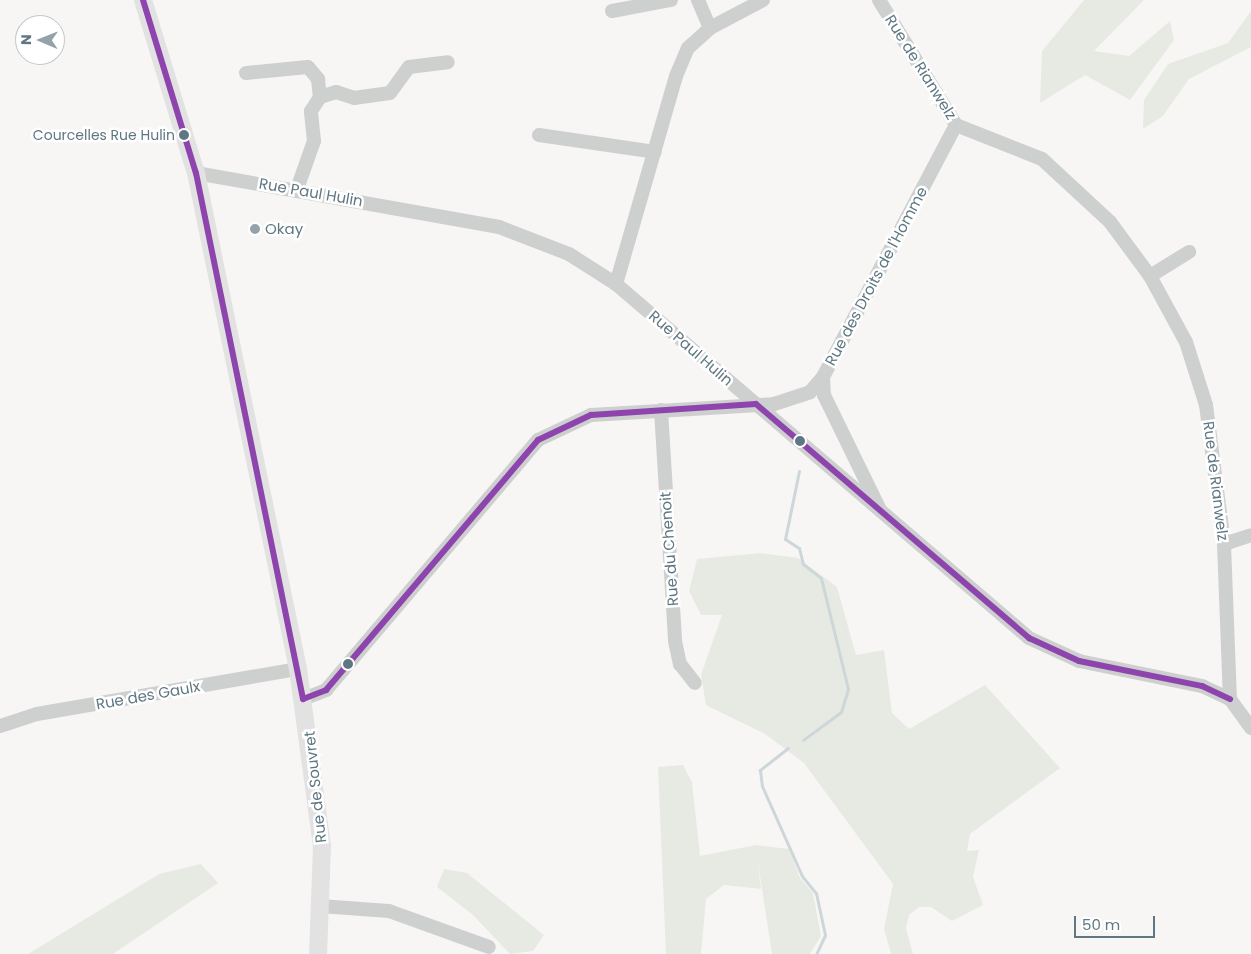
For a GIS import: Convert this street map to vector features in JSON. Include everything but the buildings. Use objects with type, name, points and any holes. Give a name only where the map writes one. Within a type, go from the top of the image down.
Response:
[{"type":"main road","name":"Rue de Souvret","points":[[143,0],[196,172],[298,669],[322,846],[320,906],[313,953]]},
{"type":"street","points":[[612,11],[671,0]]},
{"type":"street","points":[[698,0],[710,28]]},
{"type":"street","points":[[616,284],[688,48],[710,28],[763,0]]},
{"type":"street","name":"Rue de Rianwelz","points":[[879,0],[956,125],[1042,159],[1110,222],[1150,276],[1186,342],[1206,405],[1224,544],[1230,699]]},
{"type":"street","points":[[320,97],[336,92],[354,98],[390,93],[410,68],[448,62]]},
{"type":"street","points":[[246,73],[308,66],[318,79],[320,97],[311,111],[314,141],[297,188]]},
{"type":"street","name":"Rue des Droits de l'Homme","points":[[881,511],[861,463],[824,395],[823,377],[956,125]]},
{"type":"street","points":[[539,135],[655,152]]},
{"type":"street","name":"Rue Paul Hulin","points":[[196,172],[297,188],[500,228],[569,254],[616,284],[1029,638],[1079,661],[1202,686],[1230,699]]},
{"type":"street","points":[[1150,276],[1190,252]]},
{"type":"street","points":[[303,698],[326,690],[538,440],[591,415],[793,401],[810,392],[823,377]]},
{"type":"street","name":"Rue du Chenoit","points":[[661,410],[675,641],[680,664],[695,683]]},
{"type":"street","points":[[1224,544],[1251,535]]},
{"type":"street","name":"Rue des Gaulx","points":[[0,726],[36,714],[298,669]]},
{"type":"street","points":[[1230,699],[1251,728]]},
{"type":"street","points":[[320,906],[389,911],[489,947]]},
{"type":"shaded area","points":[[1084,0],[1144,0],[1094,51],[1129,56],[1170,21],[1174,40],[1130,100],[1085,75],[1040,103],[1042,51]]},
{"type":"shaded area","points":[[1251,11],[1251,47],[1189,79],[1163,116],[1143,129],[1144,100],[1168,64],[1228,43]]},
{"type":"shaded area","points":[[761,553],[798,558],[837,587],[856,655],[884,650],[892,713],[909,729],[985,685],[1060,768],[970,834],[967,851],[979,850],[973,877],[983,905],[952,921],[931,907],[919,907],[909,915],[906,928],[913,954],[891,954],[884,929],[893,884],[804,763],[765,734],[706,705],[701,675],[722,615],[701,615],[689,591],[697,559]]},
{"type":"shaded area","points":[[683,765],[692,782],[700,856],[756,845],[789,849],[800,878],[813,893],[821,936],[810,954],[772,954],[757,857],[761,889],[724,885],[706,899],[701,954],[666,954],[658,767]]},
{"type":"shaded area","points":[[201,864],[218,883],[113,954],[28,954],[159,874]]},
{"type":"shaded area","points":[[444,869],[467,873],[544,935],[533,951],[510,954],[473,915],[437,887]]},
{"type":"waterway","points":[[799,471],[785,539],[799,548],[803,564],[821,578],[848,689],[841,712],[803,740]]},
{"type":"waterway","points":[[788,748],[760,770],[762,786],[802,876],[816,893],[825,935],[816,954]]},
{"type":"transit line","points":[[143,0],[196,173],[303,699]]},
{"type":"transit line","points":[[756,404],[1029,638],[1079,661],[1202,686],[1230,699]]},
{"type":"transit line","points":[[303,699],[326,690],[538,440],[591,415],[756,404]]},
{"type":"place","name":"Courcelles Rue Hulin","points":[[184,135]]},
{"type":"place","name":"Okay","points":[[255,229]]}]
